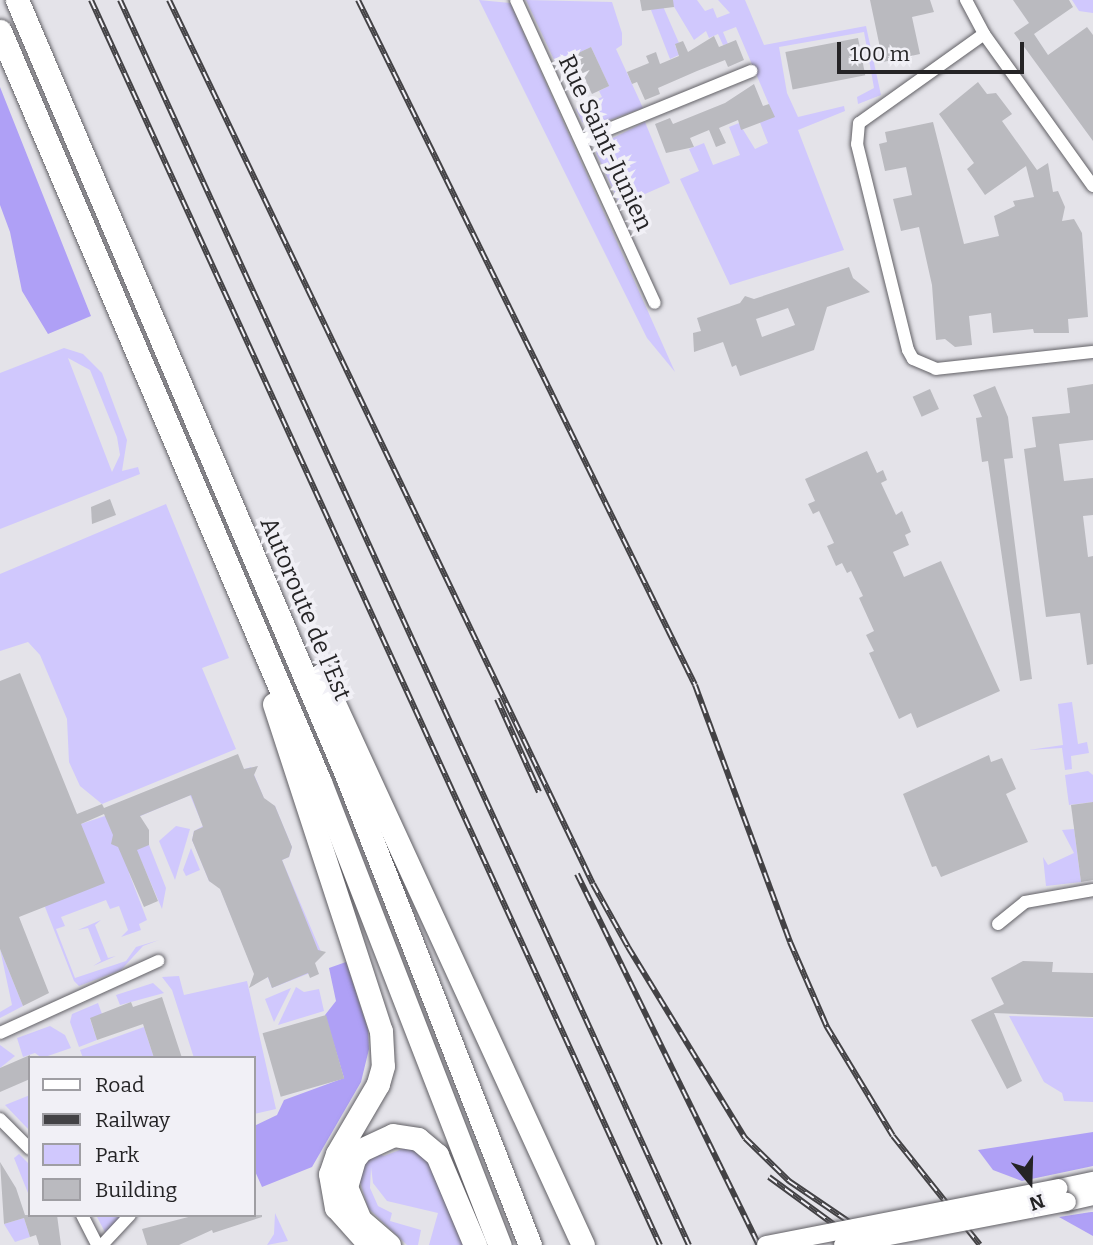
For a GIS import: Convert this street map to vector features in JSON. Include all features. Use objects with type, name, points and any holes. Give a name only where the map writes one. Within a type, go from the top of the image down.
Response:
[{"type":"highway","name":"Autoroute de l’Est","points":[[17,0],[276,607],[420,956],[530,1245]]},
{"type":"highway","points":[[0,31],[390,956],[500,1245]]},
{"type":"highway","points":[[276,607],[300,626],[583,1245]]},
{"type":"highway","points":[[274,676],[275,713],[382,1031],[383,1066],[369,1102],[337,1154],[331,1191],[336,1207],[370,1245]]},
{"type":"highway","points":[[355,1245],[330,1212],[323,1182],[327,1160],[364,1092],[372,1068],[374,1049],[358,956]]},
{"type":"highway","points":[[389,1245],[360,1220],[346,1187],[354,1159],[361,1150],[393,1135],[418,1139],[437,1155],[474,1245]]},
{"type":"street","name":"Rue Saint-Junien","points":[[516,0],[656,303]]},
{"type":"street","points":[[967,0],[984,34],[1093,186]]},
{"type":"street","points":[[984,34],[859,123],[857,144],[908,350],[913,359],[936,369],[1093,352]]},
{"type":"street","points":[[582,140],[751,71]]},
{"type":"street","points":[[998,924],[1025,902],[1093,890]]},
{"type":"street","points":[[0,1033],[158,961]]},
{"type":"street","points":[[0,1119],[28,1147]]},
{"type":"street","points":[[843,1245],[1063,1195],[1093,1181]]},
{"type":"street","points":[[766,1245],[1063,1195],[1093,1196]]},
{"type":"street","points":[[83,1217],[99,1245],[128,1217]]},
{"type":"green space","points":[[479,0],[510,3],[675,372],[647,338]]},
{"type":"green space","points":[[526,0],[612,2],[622,33],[622,45],[616,49],[643,108],[593,126],[582,122],[576,109],[602,97],[599,91],[609,86],[591,47],[556,64]]},
{"type":"green space","points":[[670,0],[697,0],[705,11],[713,8],[717,18],[730,13],[718,0],[745,0],[764,45],[866,26],[881,95],[858,104],[857,97],[874,88],[864,32],[779,47],[787,93],[798,117],[844,106],[845,111],[798,130],[844,250],[730,285],[680,179],[699,171],[689,149],[704,143],[713,165],[740,155],[729,127],[739,123],[755,149],[768,143],[757,115],[774,116],[736,27],[723,32],[728,44],[723,45],[718,34],[709,38],[706,31],[694,40]]},
{"type":"green space","points":[[1072,0],[1093,0],[1093,13],[1079,11]]},
{"type":"green space","points":[[662,4],[679,43],[675,45],[679,55],[670,59],[651,10]]},
{"type":"green space","points":[[645,122],[670,183],[620,205],[596,153],[599,145]]},
{"type":"green space","points":[[64,348],[83,354],[102,373],[127,440],[122,471],[138,467],[140,474],[0,529],[0,373]],"holes":[[[68,358],[90,370],[117,437],[120,455],[112,472]]]},
{"type":"green space","points":[[166,504],[229,658],[202,668],[236,749],[102,804],[80,786],[69,762],[67,719],[40,655],[28,642],[0,651],[0,574]]},
{"type":"green space","points":[[1072,702],[1078,744],[1087,742],[1089,753],[1071,756],[1072,769],[1065,770],[1062,748],[1029,750],[1063,745],[1058,704]]},
{"type":"green space","points":[[251,767],[265,801],[275,806],[292,847],[289,857],[282,860],[322,954],[314,956],[315,971],[272,988],[267,975],[255,975],[219,886],[209,881],[192,840],[194,831],[203,826],[190,795],[138,817],[166,888],[162,909],[140,858],[129,873],[147,920],[139,924],[141,930],[121,937],[128,930],[119,906],[110,909],[106,900],[61,917],[65,926],[56,929],[75,978],[126,961],[136,947],[159,940],[143,946],[121,970],[79,986],[74,981],[45,907],[81,824]]},
{"type":"green space","points":[[1088,771],[1093,775],[1093,802],[1069,805],[1065,775]]},
{"type":"green space","points":[[176,826],[190,829],[175,880],[159,841]]},
{"type":"green space","points":[[1074,829],[1081,882],[1046,886],[1043,857],[1048,865],[1074,853],[1062,830]]},
{"type":"green space","points":[[191,848],[200,870],[186,876],[183,870]]},
{"type":"green space","points":[[101,920],[95,925],[108,958],[116,956],[93,966],[101,961],[88,928],[78,930]]},
{"type":"green space","points":[[0,949],[23,1006],[0,1018],[0,1012],[12,1005]]},
{"type":"green space","points":[[179,976],[184,995],[247,981],[276,1109],[256,1114],[256,1056],[193,1056],[172,990],[162,977]]},
{"type":"green space","points":[[153,983],[164,993],[120,1005],[116,995]]},
{"type":"green space","points":[[296,987],[304,992],[319,989],[324,1011],[278,1025]]},
{"type":"green space","points":[[291,988],[274,1022],[265,999]]},
{"type":"green space","points":[[98,1003],[102,1014],[90,1019],[97,1040],[79,1047],[70,1022],[72,1014]]},
{"type":"green space","points":[[1009,1016],[1093,1018],[1093,1102],[1064,1101],[1062,1093],[1044,1082]]},
{"type":"green space","points":[[50,1026],[65,1035],[71,1048],[48,1056],[35,1053],[23,1057],[17,1038]]},
{"type":"green space","points":[[144,1027],[153,1056],[82,1056],[80,1050]]},
{"type":"green space","points":[[0,1045],[15,1056],[0,1068]]},
{"type":"green space","points":[[28,1096],[28,1129],[5,1105]]},
{"type":"green space","points":[[410,1146],[430,1159],[465,1245],[429,1245],[438,1213],[387,1201],[373,1183],[371,1167],[370,1188],[378,1206],[392,1213],[390,1221],[421,1230],[418,1245],[407,1245],[368,1208],[359,1178],[364,1164],[375,1152],[384,1156]]},
{"type":"green space","points":[[19,1154],[28,1163],[28,1193],[14,1158]]},
{"type":"green space","points":[[275,1213],[288,1241],[267,1245],[274,1234]]},
{"type":"green space","points":[[97,1217],[122,1217],[106,1234]]},
{"type":"green space","points":[[24,1218],[30,1237],[15,1242],[4,1224]]},
{"type":"shaded area","points":[[0,87],[91,316],[48,334],[22,291],[10,232],[0,205]]},
{"type":"shaded area","points":[[346,962],[368,1030],[369,1049],[361,1082],[312,1167],[262,1187],[256,1174],[256,1125],[277,1115],[284,1100],[344,1078],[325,1015],[336,1001],[329,968]]},
{"type":"shaded area","points":[[1093,1132],[1093,1166],[1022,1181],[993,1170],[978,1150]]},
{"type":"shaded area","points":[[1091,1212],[1093,1236],[1059,1217]]},
{"type":"building","points":[[640,0],[673,0],[674,7],[642,11]]},
{"type":"building","points":[[870,0],[930,0],[934,12],[912,17],[920,54],[883,62]]},
{"type":"building","points":[[1013,0],[1069,0],[1073,7],[1034,34],[1048,55],[1087,27],[1093,35],[1093,141],[1014,33],[1029,23]]},
{"type":"building","points":[[714,36],[719,47],[736,40],[744,60],[728,67],[725,60],[697,71],[658,88],[660,94],[645,100],[637,82],[632,84],[627,72],[649,63],[646,56],[656,52],[660,64],[679,56],[675,44],[683,41],[688,52]]},
{"type":"building","points":[[858,38],[865,75],[793,89],[785,52]]},
{"type":"building","points":[[591,47],[609,86],[592,94],[574,55]]},
{"type":"building","points":[[978,82],[987,94],[996,93],[1012,114],[1002,121],[1037,170],[1048,163],[1053,192],[1058,191],[1065,207],[1062,221],[1074,219],[1082,233],[1088,317],[1068,319],[1069,333],[1034,333],[1033,329],[993,333],[991,313],[969,316],[972,345],[955,347],[945,339],[936,340],[932,285],[919,227],[901,231],[893,199],[912,195],[906,167],[885,171],[879,144],[887,142],[885,132],[933,122],[964,244],[999,236],[994,216],[1015,206],[1013,201],[1034,197],[1026,166],[985,195],[967,169],[974,163],[939,114]]},
{"type":"building","points":[[754,84],[763,106],[769,104],[775,117],[741,130],[738,120],[719,128],[726,143],[716,147],[709,130],[690,138],[694,147],[666,153],[655,124],[670,118],[673,124],[725,103]]},
{"type":"building","points":[[849,267],[853,278],[870,292],[827,307],[814,350],[740,376],[736,365],[732,367],[723,342],[694,352],[693,333],[701,331],[697,318],[740,303],[745,296],[754,299]],"holes":[[[788,308],[795,325],[762,337],[756,319]]]},
{"type":"building","points":[[1093,384],[1093,440],[1059,444],[1064,481],[1093,478],[1093,515],[1083,516],[1088,557],[1093,556],[1093,664],[1087,665],[1080,613],[1046,617],[1024,449],[1036,447],[1032,417],[1070,413],[1067,388]]},
{"type":"building","points":[[995,386],[1008,417],[1013,458],[1004,459],[1032,679],[1020,681],[988,461],[982,462],[976,418],[982,417],[973,395]]},
{"type":"building","points":[[930,389],[939,409],[922,417],[913,397]]},
{"type":"building","points":[[867,451],[877,473],[883,470],[887,480],[881,483],[896,515],[902,511],[911,532],[905,535],[909,545],[893,552],[904,577],[941,561],[1000,691],[917,728],[911,713],[899,719],[869,653],[874,651],[866,635],[874,631],[859,598],[863,596],[851,571],[847,573],[842,563],[836,566],[827,546],[834,543],[819,511],[813,514],[808,504],[815,501],[805,479]]},
{"type":"building","points":[[110,499],[116,515],[92,524],[91,507]]},
{"type":"building","points":[[20,673],[77,814],[102,804],[104,808],[238,754],[244,769],[258,766],[254,775],[264,798],[275,806],[292,847],[289,857],[282,860],[318,950],[326,952],[315,963],[319,974],[310,978],[308,973],[272,988],[268,977],[249,988],[254,974],[220,889],[209,881],[192,840],[194,831],[203,827],[191,795],[140,816],[149,830],[149,845],[137,850],[158,901],[144,907],[118,847],[111,844],[113,835],[104,814],[81,824],[105,883],[19,917],[49,993],[23,1006],[0,949],[0,681]]},
{"type":"building","points":[[989,755],[991,762],[1002,758],[1016,789],[1006,794],[1028,842],[941,877],[936,866],[932,867],[903,794]]},
{"type":"building","points":[[1093,802],[1093,880],[1081,882],[1071,805]]},
{"type":"building","points":[[1023,961],[1053,962],[1052,972],[1093,973],[1093,1017],[994,1013],[1022,1081],[1007,1089],[971,1020],[1004,1004],[991,978]]},
{"type":"building","points":[[162,997],[181,1056],[153,1056],[143,1024],[97,1040],[90,1018],[131,1002],[133,1007]]},
{"type":"building","points":[[326,1015],[344,1078],[281,1097],[263,1033]]},
{"type":"building","points":[[30,1055],[28,1080],[0,1092],[0,1068]]},
{"type":"building","points":[[0,1162],[16,1188],[25,1215],[57,1217],[61,1245],[39,1245],[36,1235],[30,1237],[24,1218],[4,1224]]},
{"type":"building","points":[[262,1215],[213,1233],[212,1230],[179,1245],[147,1245],[142,1229],[188,1217]]},
{"type":"railway","points":[[91,0],[660,1245]]},
{"type":"railway","points":[[120,0],[689,1245]]},
{"type":"railway","points":[[169,0],[593,884],[628,947],[745,1138],[789,1181],[883,1245]]},
{"type":"railway","points":[[358,0],[695,685],[790,942],[827,1027],[893,1136],[980,1245]]},
{"type":"railway","points":[[497,699],[539,792]]},
{"type":"railway","points":[[577,874],[759,1245]]},
{"type":"railway","points":[[769,1177],[862,1245]]}]
